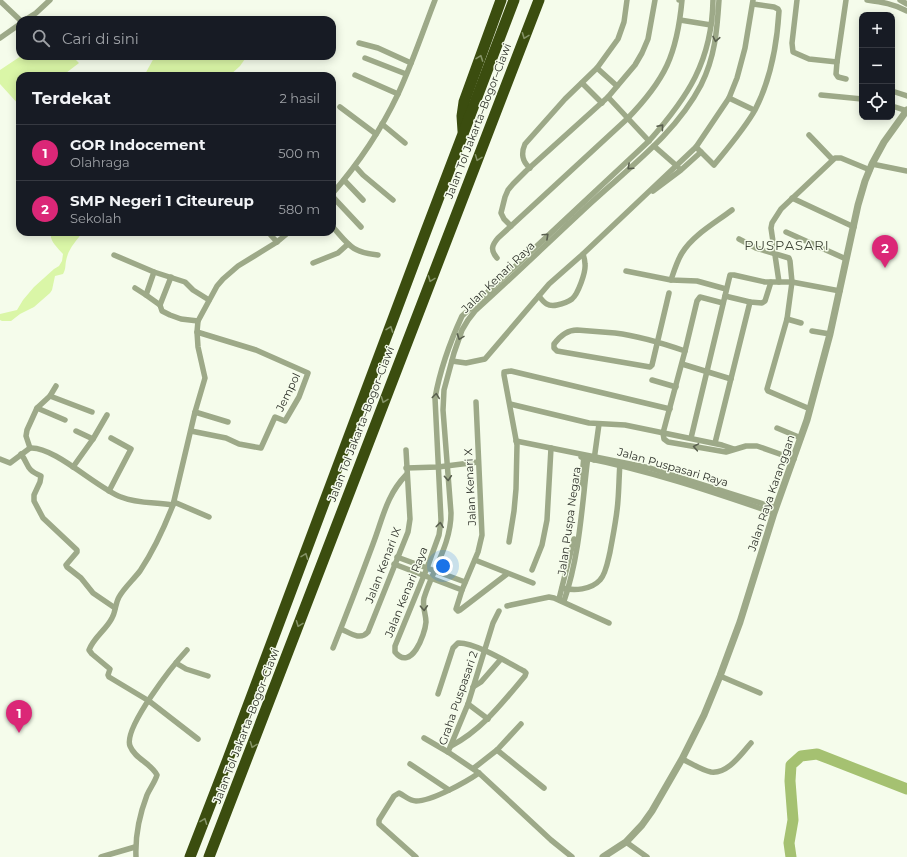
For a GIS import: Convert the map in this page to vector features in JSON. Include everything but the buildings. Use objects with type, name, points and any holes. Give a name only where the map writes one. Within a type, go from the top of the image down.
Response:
[{"type":"highway","points":[[463,134],[462,116],[464,102],[501,0]]},
{"type":"highway","name":"Jalan Tol Jakarta–Bogor–Ciawi","points":[[190,857],[234,745],[514,0]]},
{"type":"highway","name":"Jalan Tol Jakarta–Bogor–Ciawi","points":[[209,857],[539,0]]},
{"type":"street","points":[[31,16],[50,0]]},
{"type":"street","points":[[336,190],[355,166],[376,134],[398,94],[435,0]]},
{"type":"street","points":[[530,168],[525,164],[523,158],[522,153],[525,144],[565,99],[597,68],[618,39],[624,22],[627,0]]},
{"type":"street","points":[[511,226],[501,215],[504,197],[508,190],[530,168],[602,103],[635,65],[648,39],[655,0]]},
{"type":"street","points":[[497,258],[492,251],[493,243],[627,118],[644,101],[657,84],[667,66],[675,43],[680,20],[682,0],[679,0]]},
{"type":"street","name":"Jalan Kenari Raya","points":[[714,0],[704,60],[694,80],[676,109],[649,141],[462,316],[451,352],[452,361],[442,402],[451,524],[448,536],[424,599],[423,612],[426,622],[423,633],[414,653],[403,658],[396,654],[395,646],[424,576],[440,528],[441,520],[435,398],[439,379],[451,352],[468,320],[483,304],[654,146],[685,109],[701,84],[710,64],[715,47],[719,0]]},
{"type":"street","points":[[797,0],[792,43],[793,52],[809,59],[837,62]]},
{"type":"street","points":[[846,0],[836,74],[838,77],[846,79]]},
{"type":"street","points":[[867,0],[889,3],[907,11]]},
{"type":"street","points":[[900,0],[907,4]]},
{"type":"street","points":[[0,1],[16,16]]},
{"type":"street","points":[[452,361],[466,363],[485,359],[549,284],[583,254],[648,193],[675,165],[696,147],[729,98],[737,78],[742,63],[753,2],[778,9],[774,56],[764,89],[754,110],[714,165],[696,147]]},
{"type":"street","points":[[680,20],[711,25]]},
{"type":"street","points":[[0,38],[16,27]]},
{"type":"street","points":[[359,43],[378,48],[411,62]]},
{"type":"street","points":[[365,58],[406,74]]},
{"type":"street","points":[[597,68],[617,86]]},
{"type":"street","points":[[355,75],[398,94]]},
{"type":"street","points":[[582,83],[602,103]]},
{"type":"street","points":[[895,92],[907,96]]},
{"type":"street","points":[[821,96],[859,99]]},
{"type":"street","points":[[608,97],[649,141]]},
{"type":"street","points":[[729,98],[754,110]]},
{"type":"street","points":[[340,107],[376,134]]},
{"type":"street","points":[[895,107],[907,111]]},
{"type":"street","name":"Jalan Raya Karanggan","points":[[604,857],[626,842],[642,825],[652,811],[682,759],[704,715],[720,676],[740,622],[775,511],[810,409],[830,334],[860,199],[871,167],[884,142],[907,111]]},
{"type":"street","points":[[382,124],[405,143]]},
{"type":"street","points":[[809,135],[832,159]]},
{"type":"street","points":[[654,146],[681,170]]},
{"type":"street","points":[[648,193],[660,187],[701,152]]},
{"type":"street","points":[[779,282],[772,223],[781,209],[832,159],[837,157],[871,167],[907,171]]},
{"type":"street","points":[[355,166],[363,175],[393,200]]},
{"type":"street","points":[[344,180],[363,200]]},
{"type":"street","points":[[588,197],[592,202]]},
{"type":"street","points":[[792,198],[854,227]]},
{"type":"street","points":[[336,200],[360,227]]},
{"type":"street","points":[[671,280],[679,259],[686,249],[702,232],[732,210]]},
{"type":"street","points":[[336,230],[353,249],[364,254],[378,255]]},
{"type":"street","points":[[786,232],[846,259]]},
{"type":"street","points":[[272,236],[277,242]]},
{"type":"street","points":[[198,739],[149,701],[109,677],[108,674],[110,669],[90,651],[92,643],[113,617],[120,595],[140,570],[156,545],[174,504],[205,375],[198,351],[198,322],[217,286],[230,272],[284,236]]},
{"type":"street","points":[[739,238],[752,246],[790,259],[792,282],[787,319],[767,390],[810,409]]},
{"type":"street","points":[[313,263],[338,253],[348,244]]},
{"type":"street","points":[[539,296],[544,304],[548,305],[560,304],[572,299],[584,273],[585,264],[583,254]]},
{"type":"street","points":[[114,255],[154,272],[185,282],[193,290],[209,300]]},
{"type":"street","points":[[626,271],[671,280],[697,282],[726,289]]},
{"type":"street","points":[[146,295],[154,272]]},
{"type":"street","points":[[691,438],[729,276],[732,274],[771,282],[792,282],[840,291]]},
{"type":"street","points":[[160,305],[171,277]]},
{"type":"street","points":[[725,296],[760,304],[764,303],[771,282]]},
{"type":"street","points":[[135,288],[160,305],[162,311],[181,319],[198,322]]},
{"type":"street","points":[[669,294],[658,342],[652,365],[649,367],[557,351],[553,346],[566,332],[577,330],[615,333],[658,342],[685,351]]},
{"type":"street","points":[[723,303],[700,297],[698,298],[664,433],[664,439],[668,442],[729,452],[746,446],[757,446],[794,459]]},
{"type":"street","points":[[478,300],[483,304]]},
{"type":"street","points":[[716,443],[750,302]]},
{"type":"street","points":[[787,319],[801,324]]},
{"type":"street","points":[[812,331],[830,334]]},
{"type":"street","name":"Jempol","points":[[191,431],[226,438],[239,444],[261,448],[275,417],[285,421],[299,397],[308,373],[256,350],[197,332]]},
{"type":"street","points":[[682,364],[731,379]]},
{"type":"street","points":[[509,542],[516,488],[517,443],[504,375],[506,371],[670,409]]},
{"type":"street","points":[[652,380],[676,387]]},
{"type":"street","points":[[30,448],[26,439],[26,433],[37,408],[50,396],[56,386]]},
{"type":"street","points":[[50,396],[92,412]]},
{"type":"street","name":"Jalan Kenari X","points":[[476,402],[482,535],[475,560],[465,582],[456,610],[460,610],[507,574]]},
{"type":"street","points":[[510,404],[589,424],[625,425],[716,443],[734,449]]},
{"type":"street","points":[[37,408],[65,420]]},
{"type":"street","points":[[195,412],[228,422]]},
{"type":"street","points":[[73,467],[93,439],[107,415]]},
{"type":"street","points":[[594,458],[599,424]]},
{"type":"street","points":[[777,428],[801,438]]},
{"type":"street","points":[[76,431],[93,439]]},
{"type":"street","points":[[109,490],[131,449],[111,438]]},
{"type":"street","name":"Jalan Puspasari Raya","points":[[517,443],[620,463],[775,511]]},
{"type":"street","points":[[0,459],[10,463],[30,448],[34,447],[44,450],[109,490],[129,500],[174,504],[209,518]]},
{"type":"street","name":"Jalan Kenari IX","points":[[341,629],[360,636],[364,636],[368,632],[409,526],[406,450]]},
{"type":"street","points":[[532,570],[542,545],[547,520],[551,450]]},
{"type":"street","points":[[21,454],[32,472],[40,476],[40,482],[34,496],[34,501],[43,518],[77,550],[77,552],[66,564],[67,567],[81,578],[93,593],[116,608]]},
{"type":"street","name":"Jalan Puspa Negara","points":[[565,589],[577,532],[586,457]]},
{"type":"street","points":[[406,468],[438,467],[478,462]]},
{"type":"street","points":[[561,600],[565,589],[573,590],[588,587],[596,584],[603,576],[616,518],[620,463]]},
{"type":"street","points":[[333,648],[374,542],[386,504],[397,485],[406,475]]},
{"type":"street","points":[[397,557],[465,582]]},
{"type":"street","points":[[475,560],[507,574],[533,583]]},
{"type":"street","points":[[394,564],[462,590]]},
{"type":"street","points":[[507,606],[548,597],[561,600],[609,622]]},
{"type":"street","name":"Graha Puspasari 2","points":[[499,612],[493,623],[468,704],[448,752],[479,772],[551,840],[572,857]]},
{"type":"street","points":[[438,694],[454,648],[458,643],[467,644],[484,651],[524,671],[526,674],[488,719],[451,746]]},
{"type":"street","points":[[136,857],[135,838],[145,800],[157,776],[153,769],[132,750],[130,739],[135,725],[161,682],[187,650]]},
{"type":"street","points":[[473,687],[481,682],[501,659]]},
{"type":"street","points":[[176,663],[186,669],[208,676]]},
{"type":"street","points":[[720,676],[760,693]]},
{"type":"street","points":[[468,704],[488,719]]},
{"type":"street","points":[[474,768],[497,750],[521,724]]},
{"type":"street","points":[[424,738],[448,752]]},
{"type":"street","points":[[682,759],[710,772],[716,772],[730,765],[751,743]]},
{"type":"street","points":[[497,750],[544,788]]},
{"type":"street","points":[[410,764],[449,790]]},
{"type":"street","points":[[416,857],[380,826],[379,820],[396,794],[401,794],[411,800],[416,801],[433,797],[465,782],[479,772]]},
{"type":"street","points":[[626,842],[647,857]]},
{"type":"street","points":[[101,857],[135,847]]},
{"type":"green space","points":[[16,59],[76,60],[79,63],[67,72],[16,72],[16,102],[0,84],[0,70]]},
{"type":"green space","points":[[153,60],[244,60],[233,72],[146,72]]},
{"type":"green space","points":[[51,236],[80,236],[69,253],[63,274],[55,276],[50,293],[34,307],[20,314],[11,321],[0,320],[0,314],[17,310],[34,287],[59,266],[62,261],[63,254]]},
{"type":"waterway","points":[[791,857],[789,843],[793,820],[790,781],[791,765],[801,756],[817,754],[907,789]]},
{"type":"place","name":"SMP Negeri 1 Citeureup","points":[[885,268]]},
{"type":"place","name":"GOR Indocement","points":[[19,733]]},
{"type":"district","name":"PUSPASARI","points":[[787,245]]}]
